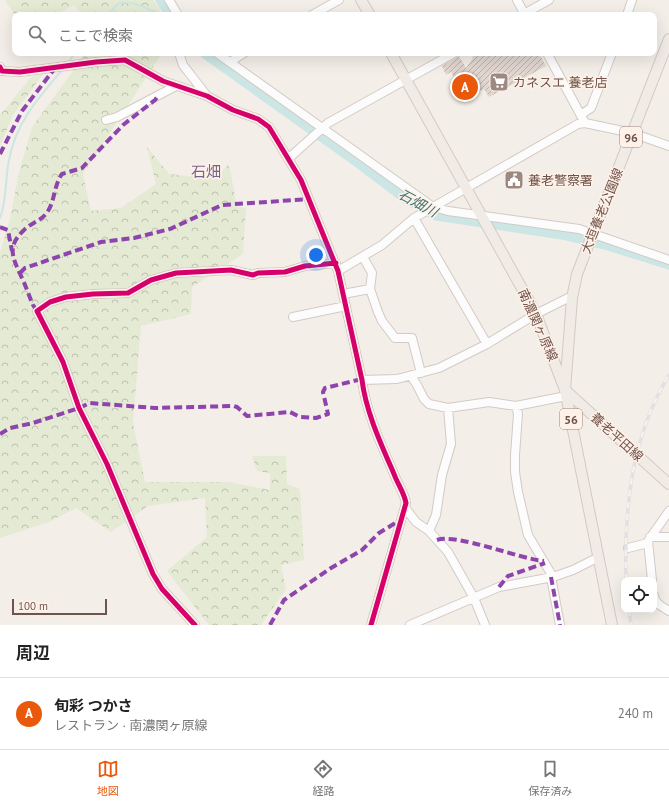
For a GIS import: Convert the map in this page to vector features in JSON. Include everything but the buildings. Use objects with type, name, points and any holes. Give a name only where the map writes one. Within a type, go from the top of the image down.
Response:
[{"type":"main road","points":[[361,0],[368,12]]},
{"type":"main road","name":"大垣養老公園線","points":[[566,393],[572,298],[577,274],[669,39]]},
{"type":"main road","name":"南濃関ヶ原線","points":[[393,56],[467,187],[536,314],[566,393],[612,625]]},
{"type":"main road","name":"養老平田線","points":[[566,393],[669,484]]},
{"type":"street","points":[[169,0],[176,12]]},
{"type":"street","points":[[317,12],[339,0]]},
{"type":"street","points":[[517,0],[523,12]]},
{"type":"street","points":[[529,12],[550,0]]},
{"type":"street","points":[[629,12],[632,0]]},
{"type":"street","points":[[180,56],[183,65],[207,96]]},
{"type":"street","points":[[221,56],[318,132],[432,208],[591,237],[669,260]]},
{"type":"street","points":[[230,62],[239,56]]},
{"type":"street","points":[[288,159],[318,132],[449,56]]},
{"type":"street","points":[[549,56],[582,114],[585,123]]},
{"type":"street","points":[[582,114],[591,108],[611,56]]},
{"type":"street","points":[[0,67],[2,71],[20,72],[56,66],[125,60],[176,86],[207,96],[233,110],[258,119],[269,127],[310,199],[337,267],[364,394],[395,477],[403,491],[406,509],[371,625]]},
{"type":"street","points":[[106,120],[117,117],[176,86]]},
{"type":"street","points":[[195,625],[162,589],[154,574],[107,464],[79,408],[63,362],[37,311],[50,302],[66,297],[93,294],[128,293],[151,280],[176,273],[231,270],[253,275],[258,273],[284,272],[305,266],[337,267],[363,257],[382,245],[422,213],[578,124],[585,123],[632,133],[669,146]]},
{"type":"street","points":[[414,218],[487,344]]},
{"type":"street","points":[[363,257],[372,273],[370,289],[382,321],[395,338],[412,338],[421,373]]},
{"type":"street","points":[[343,294],[370,289]]},
{"type":"street","points":[[362,380],[411,376],[453,362],[487,344],[536,314],[568,298],[572,298]]},
{"type":"street","points":[[293,317],[346,306]]},
{"type":"street","points":[[411,376],[424,399],[429,404],[448,408],[489,402],[516,406],[566,393]]},
{"type":"street","points":[[516,406],[518,414],[515,472],[518,492],[528,534],[552,577],[560,625]]},
{"type":"street","points":[[429,531],[436,515],[442,475],[451,444],[448,408]]},
{"type":"street","points":[[406,509],[416,522],[429,531],[448,552],[474,598],[485,625]]},
{"type":"street","points":[[652,577],[649,540],[669,511]]},
{"type":"street","points":[[628,548],[649,540],[669,537]]},
{"type":"street","points":[[410,625],[499,587],[552,577],[573,570],[599,557]]},
{"type":"street","points":[[657,603],[669,611]]},
{"type":"green space","points":[[5,0],[153,0],[161,12],[80,12],[74,5],[61,12],[13,12]]},
{"type":"green space","points":[[84,56],[160,56],[83,174],[91,211],[121,208],[156,184],[147,147],[169,174],[215,179],[229,164],[237,207],[246,208],[243,254],[192,287],[191,314],[141,326],[133,423],[145,482],[228,482],[270,490],[270,473],[257,471],[252,456],[286,456],[287,484],[300,489],[304,560],[281,565],[286,589],[261,625],[209,625],[167,571],[207,537],[205,498],[148,506],[111,532],[76,508],[49,522],[0,538],[0,252],[10,219],[19,172],[32,127]]},
{"type":"green space","points":[[44,73],[13,115],[0,146],[0,115],[31,77]]},
{"type":"waterway","name":"石畑川","points":[[161,0],[169,12]]},
{"type":"waterway","points":[[111,12],[119,3],[124,2],[155,12]]},
{"type":"waterway","points":[[67,64],[73,56]]},
{"type":"waterway","name":"石畑川","points":[[209,56],[358,162],[407,199],[436,215],[562,234],[608,245],[669,264]]},
{"type":"waterway","points":[[0,218],[4,204],[9,160],[12,146],[17,134],[37,100],[63,69]]},
{"type":"railway","points":[[626,577],[627,527],[632,474],[646,423],[656,399],[669,375]]},
{"type":"railway","points":[[629,613],[631,625]]},
{"type":"marked path","points":[[0,154],[22,111],[55,68]]},
{"type":"marked path","points":[[37,311],[33,305],[14,258],[13,247],[18,236],[30,225],[46,214],[52,202],[57,183],[62,174],[82,168],[123,125],[158,96]]},
{"type":"marked path","points":[[20,273],[25,268],[101,242],[134,238],[170,229],[222,205],[310,199]]},
{"type":"marked path","points":[[0,227],[8,230],[12,251]]},
{"type":"marked path","points":[[0,434],[10,428],[33,423],[90,403],[155,408],[234,406],[247,416],[290,412],[300,417],[316,418],[328,414],[323,392],[325,388],[362,379]]},
{"type":"marked path","points":[[270,625],[284,600],[331,568],[362,550],[379,533],[402,519]]},
{"type":"marked path","points":[[437,540],[458,540],[544,561]]},
{"type":"marked path","points":[[499,587],[508,576],[545,563]]},
{"type":"marked path","points":[[551,577],[560,625]]},
{"type":"cycle path","points":[[0,67],[2,71],[20,72],[96,62],[125,60],[163,81],[207,96],[233,110],[258,119],[269,127],[301,180],[338,271],[370,416],[406,503],[371,625]]},
{"type":"cycle path","points":[[195,625],[162,589],[153,574],[107,464],[79,408],[63,362],[37,311],[50,302],[66,297],[93,294],[128,293],[151,280],[176,273],[231,270],[253,275],[258,273],[285,272],[305,266],[336,263]]},
{"type":"place","name":"カネスエ 養老店","points":[[499,82]]},
{"type":"place","name":"旬彩 つかさ","points":[[465,87]]},
{"type":"place","name":"養老警察署","points":[[514,180]]},
{"type":"district","name":"石畑","points":[[206,171]]}]
